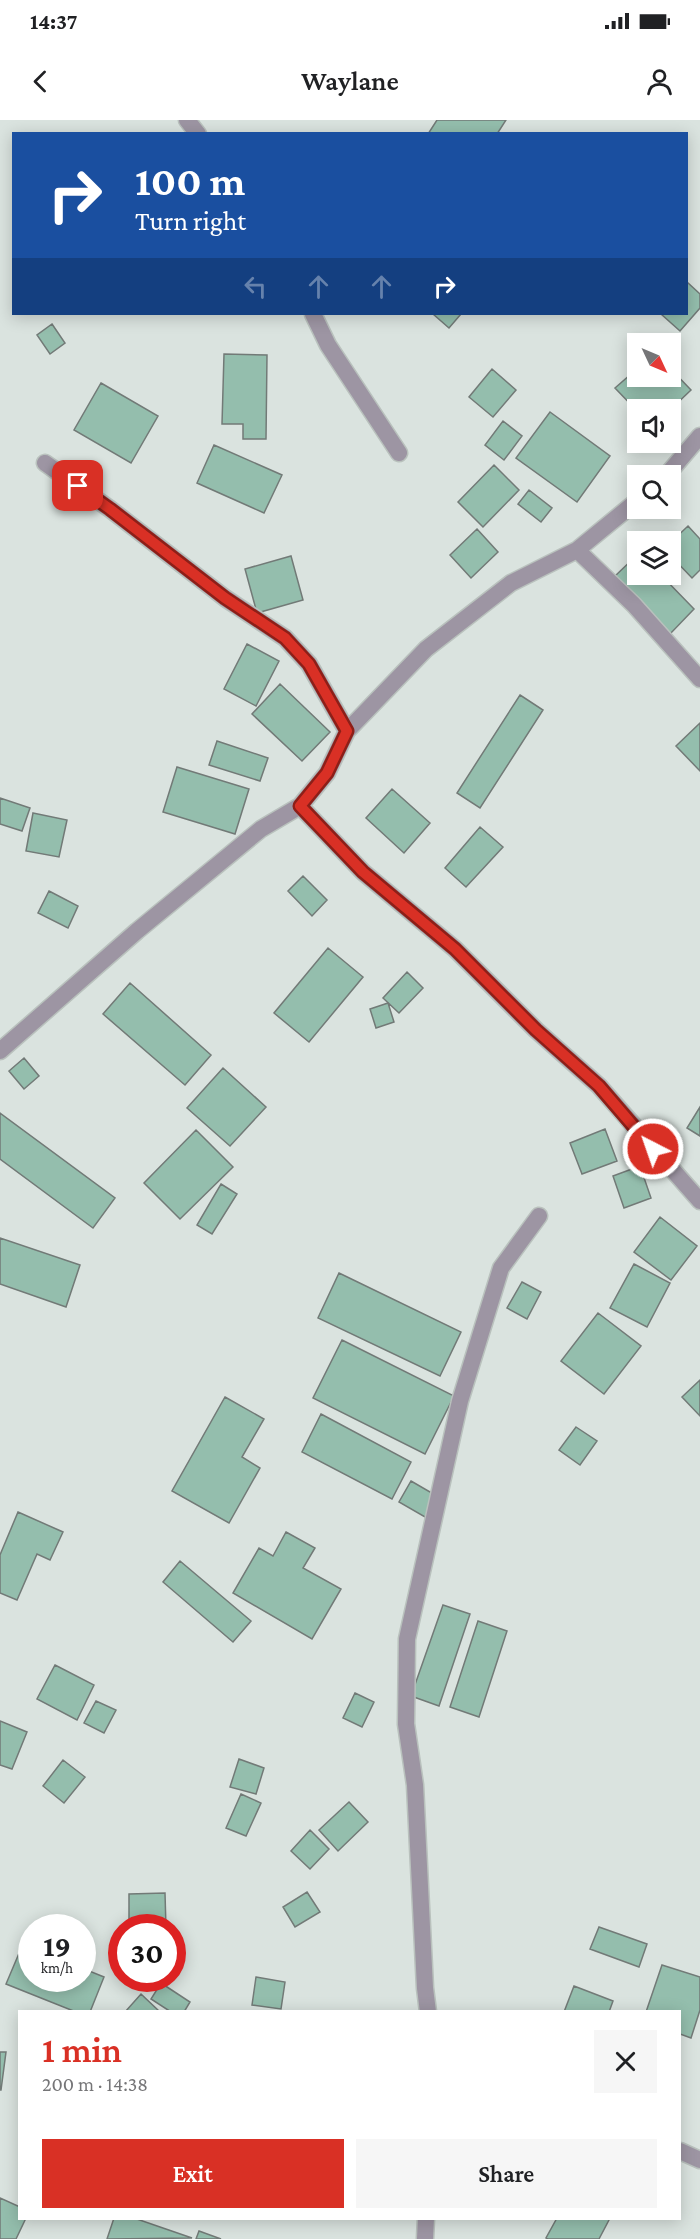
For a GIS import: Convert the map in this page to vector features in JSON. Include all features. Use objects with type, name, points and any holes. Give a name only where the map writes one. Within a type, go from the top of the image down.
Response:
[{"type":"street","points":[[187,120],[196,132]]},
{"type":"street","points":[[314,315],[328,345],[399,453]]},
{"type":"street","points":[[675,465],[700,436]]},
{"type":"street","points":[[45,463],[110,509],[225,598],[285,638],[309,664],[347,731]]},
{"type":"street","points":[[0,1051],[137,931],[261,829],[300,806],[327,773],[347,731],[426,649],[511,583],[577,550],[627,509]]},
{"type":"street","points":[[577,550],[634,605],[700,679]]},
{"type":"street","points":[[300,806],[363,872],[455,949],[536,1030],[599,1086],[700,1201]]},
{"type":"street","points":[[428,2010],[415,1785],[406,1724],[407,1639],[460,1401],[501,1268],[539,1216]]},
{"type":"street","points":[[681,2151],[700,2160]]},
{"type":"street","points":[[425,2239],[426,2220]]},
{"type":"building","points":[[437,120],[506,120],[498,132],[429,132]]},
{"type":"building","points":[[688,283],[700,294],[700,308],[680,331],[662,315],[688,315]]},
{"type":"building","points":[[434,315],[460,315],[449,328]]},
{"type":"building","points":[[52,324],[65,343],[50,354],[37,335]]},
{"type":"building","points":[[224,354],[267,355],[266,439],[243,439],[243,424],[222,424]]},
{"type":"building","points":[[492,369],[516,390],[493,417],[469,397]]},
{"type":"building","points":[[627,378],[627,387],[681,387],[681,380],[691,390],[681,400],[627,401],[615,388]]},
{"type":"building","points":[[101,383],[158,416],[131,463],[74,430]]},
{"type":"building","points":[[550,412],[610,456],[577,502],[516,458]]},
{"type":"building","points":[[503,421],[522,436],[504,460],[485,445]]},
{"type":"building","points":[[214,445],[282,475],[264,513],[197,483]]},
{"type":"building","points":[[494,465],[519,490],[483,527],[458,502]]},
{"type":"building","points":[[529,490],[552,508],[541,522],[518,504]]},
{"type":"building","points":[[688,526],[700,539],[700,570],[692,578],[681,566],[681,533]]},
{"type":"building","points":[[477,529],[498,552],[471,578],[450,555]]},
{"type":"building","points":[[291,556],[303,600],[257,613],[245,569]]},
{"type":"building","points":[[627,565],[627,585],[671,585],[694,609],[670,634],[613,578]]},
{"type":"building","points":[[247,644],[279,661],[256,706],[224,689]]},
{"type":"building","points":[[280,684],[330,732],[302,761],[252,714]]},
{"type":"building","points":[[520,695],[543,710],[480,808],[457,793]]},
{"type":"building","points":[[700,723],[700,771],[676,746]]},
{"type":"building","points":[[217,741],[268,758],[260,781],[209,765]]},
{"type":"building","points":[[177,767],[249,789],[235,834],[163,812]]},
{"type":"building","points":[[392,789],[430,823],[404,853],[366,818]]},
{"type":"building","points":[[0,798],[30,808],[22,831],[0,824]]},
{"type":"building","points":[[33,813],[67,820],[59,857],[26,851]]},
{"type":"building","points":[[480,827],[503,847],[466,887],[445,868]]},
{"type":"building","points":[[303,876],[327,900],[312,916],[288,891]]},
{"type":"building","points":[[49,891],[78,906],[68,928],[38,913]]},
{"type":"building","points":[[328,948],[363,977],[309,1042],[274,1013]]},
{"type":"building","points":[[407,972],[423,988],[399,1013],[383,998]]},
{"type":"building","points":[[130,983],[211,1055],[185,1085],[103,1014]]},
{"type":"building","points":[[388,1003],[394,1022],[376,1028],[370,1009]]},
{"type":"building","points":[[24,1058],[39,1076],[24,1089],[9,1071]]},
{"type":"building","points":[[223,1068],[266,1107],[230,1146],[187,1108]]},
{"type":"building","points":[[700,1107],[700,1136],[687,1128]]},
{"type":"building","points":[[0,1113],[115,1198],[93,1228],[0,1159]]},
{"type":"building","points":[[605,1129],[617,1161],[582,1174],[570,1143]]},
{"type":"building","points":[[196,1130],[233,1167],[180,1219],[144,1183]]},
{"type":"building","points":[[640,1166],[651,1198],[624,1208],[613,1176]]},
{"type":"building","points":[[221,1184],[237,1194],[212,1234],[197,1225]]},
{"type":"building","points":[[660,1217],[697,1246],[671,1280],[634,1252]]},
{"type":"building","points":[[0,1238],[80,1265],[66,1307],[0,1284]]},
{"type":"building","points":[[634,1264],[670,1283],[647,1327],[610,1308]]},
{"type":"building","points":[[339,1273],[461,1332],[440,1376],[318,1318]]},
{"type":"building","points":[[522,1282],[541,1292],[527,1319],[507,1308]]},
{"type":"building","points":[[598,1313],[641,1346],[604,1394],[561,1361]]},
{"type":"building","points":[[342,1340],[454,1396],[425,1454],[313,1398]]},
{"type":"building","points":[[700,1380],[700,1416],[682,1397]]},
{"type":"building","points":[[225,1397],[264,1419],[242,1457],[260,1468],[229,1523],[172,1491]]},
{"type":"building","points":[[321,1414],[411,1462],[392,1499],[302,1452]]},
{"type":"building","points":[[576,1427],[597,1441],[580,1465],[559,1450]]},
{"type":"building","points":[[411,1481],[437,1496],[425,1517],[399,1502]]},
{"type":"building","points":[[18,1512],[63,1532],[50,1560],[37,1554],[17,1600],[0,1593],[0,1555]]},
{"type":"building","points":[[286,1532],[315,1548],[303,1568],[341,1589],[312,1639],[233,1593],[259,1548],[273,1556]]},
{"type":"building","points":[[180,1561],[251,1621],[233,1642],[163,1582]]},
{"type":"building","points":[[443,1605],[470,1614],[439,1706],[411,1696]]},
{"type":"building","points":[[478,1621],[507,1631],[479,1717],[450,1707]]},
{"type":"building","points":[[55,1665],[94,1685],[77,1720],[37,1699]]},
{"type":"building","points":[[355,1693],[374,1702],[362,1727],[343,1718]]},
{"type":"building","points":[[96,1701],[116,1710],[104,1733],[84,1723]]},
{"type":"building","points":[[0,1721],[27,1732],[12,1769],[0,1765]]},
{"type":"building","points":[[239,1759],[264,1768],[256,1794],[230,1787]]},
{"type":"building","points":[[63,1760],[85,1777],[64,1803],[43,1786]]},
{"type":"building","points":[[241,1794],[261,1803],[246,1836],[226,1828]]},
{"type":"building","points":[[349,1802],[368,1822],[338,1851],[319,1830]]},
{"type":"building","points":[[310,1830],[329,1849],[310,1869],[291,1851]]},
{"type":"building","points":[[307,1892],[320,1912],[295,1927],[283,1907]]},
{"type":"building","points":[[165,1893],[166,1914],[129,1914],[129,1894]]},
{"type":"building","points":[[599,1927],[647,1944],[639,1967],[590,1949]]},
{"type":"building","points":[[18,1956],[18,1989],[6,1984]]},
{"type":"building","points":[[662,1965],[700,1977],[700,2010],[691,2038],[681,2034],[681,2010],[647,2010]]},
{"type":"building","points":[[96,1974],[104,1977],[91,2010],[71,2010],[26,1992],[96,1992]]},
{"type":"building","points":[[256,1977],[285,1982],[281,2009],[252,2005]]},
{"type":"building","points":[[574,1986],[613,2001],[610,2010],[565,2010]]},
{"type":"building","points":[[155,1992],[175,1992],[190,2002],[185,2010],[168,2010],[151,1999]]},
{"type":"building","points":[[141,1994],[158,2010],[127,2010]]},
{"type":"building","points":[[0,2052],[6,2052],[1,2090],[0,2090]]},
{"type":"building","points":[[0,2198],[18,2206],[18,2220],[25,2220],[16,2239],[0,2239]]},
{"type":"building","points":[[113,2220],[140,2220],[192,2238],[107,2239]]},
{"type":"building","points":[[556,2220],[609,2220],[599,2239],[546,2238]]},
{"type":"building","points":[[199,2231],[221,2239],[196,2239]]},
{"type":"route","points":[[78,486],[189,572],[285,638],[309,664],[347,731],[327,773],[300,806],[363,872],[455,949],[536,1030],[599,1086],[653,1149]]}]
